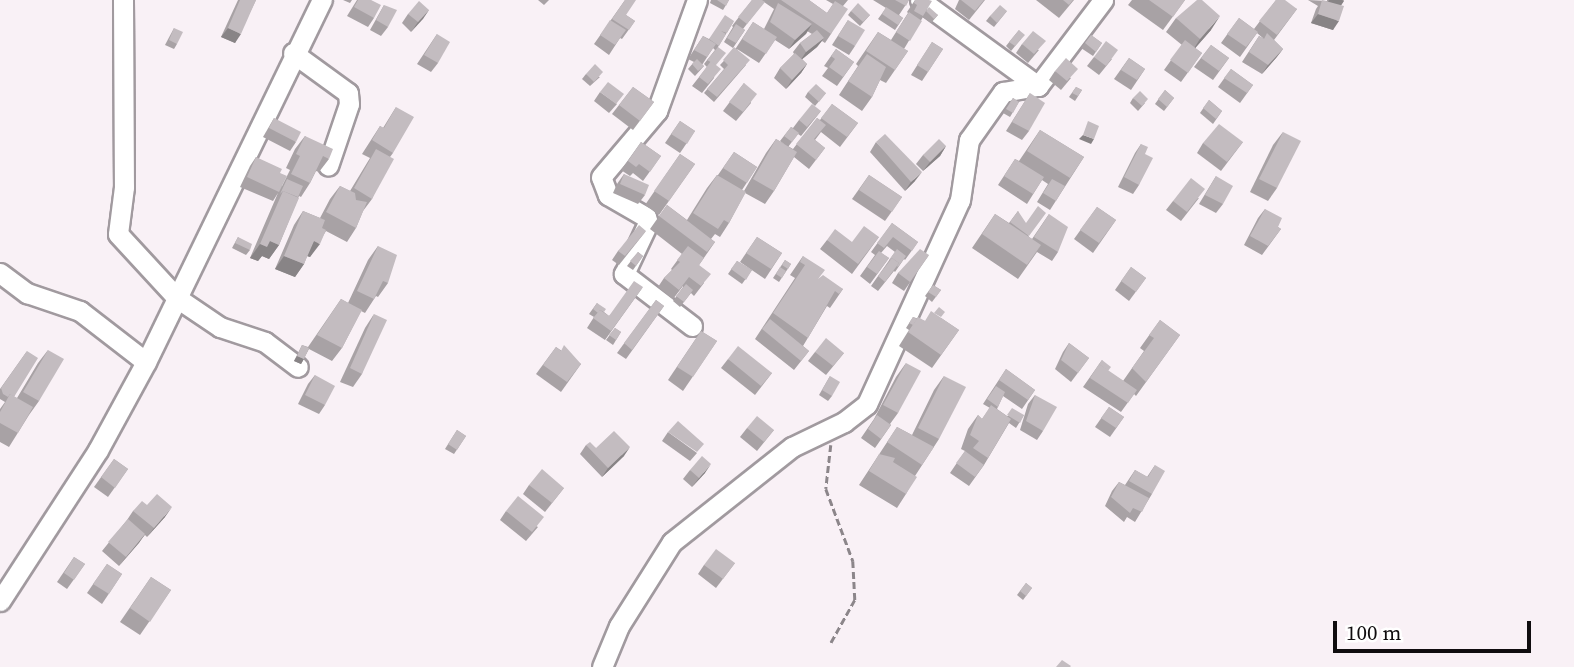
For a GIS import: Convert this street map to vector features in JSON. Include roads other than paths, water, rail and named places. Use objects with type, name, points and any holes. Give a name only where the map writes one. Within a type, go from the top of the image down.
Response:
[{"type":"street","points":[[123,0],[124,187],[118,234],[177,298],[220,327],[265,341],[298,367]]},
{"type":"street","points":[[0,601],[98,450],[146,362],[293,53],[322,0]]},
{"type":"street","points":[[692,326],[624,274],[648,223],[646,217],[608,195],[601,177],[657,111],[697,0]]},
{"type":"street","points":[[920,0],[1038,86]]},
{"type":"street","points":[[602,667],[619,626],[672,542],[792,447],[829,431],[867,404],[879,383],[898,329],[960,200],[969,140],[980,121],[1003,92],[1038,86],[1103,0]]},
{"type":"street","points":[[293,53],[348,93],[349,104],[328,166]]},
{"type":"street","points":[[0,273],[27,293],[80,311],[146,362]]}]
